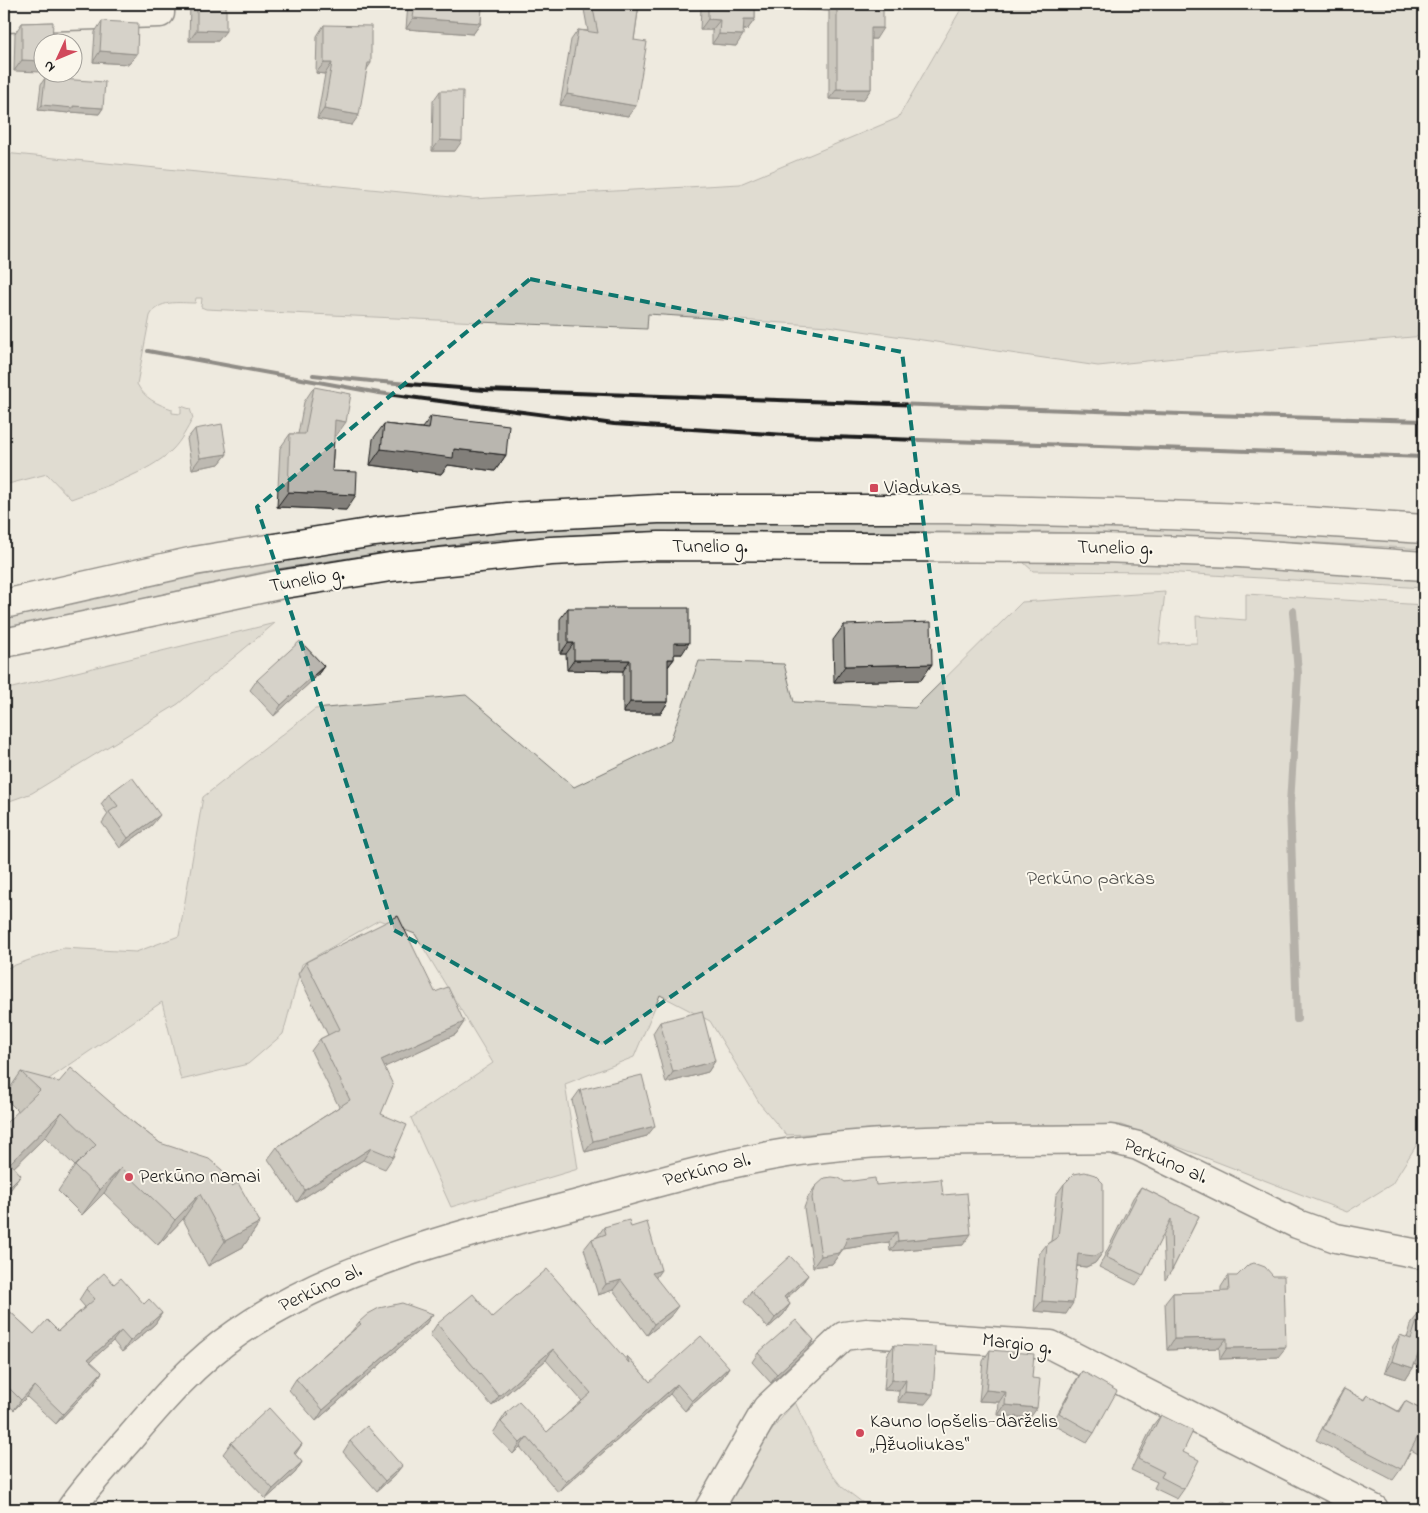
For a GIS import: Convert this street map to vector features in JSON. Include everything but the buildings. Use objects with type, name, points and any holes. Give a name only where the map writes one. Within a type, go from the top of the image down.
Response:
[{"type":"main road","points":[[4,18],[160,13],[160,4]]},
{"type":"main road","name":"Tunelio g.","points":[[4,604],[203,560],[374,532],[517,516],[658,509],[1112,512],[1424,529]]},
{"type":"main road","name":"Tunelio g.","points":[[4,643],[278,585],[390,567],[551,551],[659,546],[1102,548],[1240,553],[1424,566]]},
{"type":"main road","name":"Perkūno al.","points":[[71,1509],[149,1415],[205,1358],[237,1333],[297,1297],[380,1262],[446,1240],[743,1161],[822,1148],[903,1142],[1111,1139],[1138,1146],[1297,1224],[1336,1238],[1424,1256]]},
{"type":"main road","name":"Margio g.","points":[[709,1509],[768,1408],[844,1336],[867,1333],[1051,1345],[1374,1509]]},
{"type":"highlighted area","points":[[530,279],[902,352],[958,795],[602,1045],[394,930],[257,507]]},
{"type":"green space","points":[[964,4],[1424,4],[1424,336],[1098,366],[828,326],[648,314],[647,329],[479,322],[206,309],[201,307],[202,298],[196,298],[195,303],[164,304],[158,307],[150,316],[137,384],[156,403],[172,409],[172,413],[181,414],[181,406],[190,409],[193,418],[172,450],[138,473],[71,499],[47,474],[4,485],[4,153],[472,199],[740,184],[898,118]]},
{"type":"green space","points":[[815,522],[1186,527],[1424,542],[1424,549],[1303,542],[1045,532],[623,532],[496,540],[374,554],[271,570],[4,629],[4,619],[169,582],[269,562],[410,541],[494,531],[574,526],[654,523]]},
{"type":"green space","points":[[1023,562],[1143,563],[1424,579],[1424,588],[1163,572],[1033,571]]},
{"type":"green space","name":"Perkūno parkas","points":[[1165,592],[1159,644],[1197,643],[1196,616],[1246,620],[1246,594],[1424,605],[1424,1133],[1392,1184],[1347,1212],[1121,1125],[989,1125],[786,1135],[760,1104],[710,1021],[660,995],[634,1057],[565,1084],[578,1169],[451,1207],[411,1118],[493,1063],[415,934],[379,920],[302,964],[283,1034],[248,1064],[181,1080],[162,1002],[21,1098],[4,1105],[4,969],[63,948],[136,952],[179,936],[203,797],[315,709],[466,695],[574,787],[670,741],[699,661],[784,664],[794,702],[915,708],[1022,602]]},
{"type":"green space","points":[[275,623],[178,704],[32,793],[4,803],[4,690]]},
{"type":"green space","points":[[795,1402],[824,1464],[842,1487],[871,1509],[724,1509],[756,1453]]},
{"type":"waterway","points":[[1293,611],[1298,673],[1290,804],[1297,1019]]},
{"type":"railway","points":[[148,351],[379,393],[614,424],[801,436],[1424,457]]},
{"type":"railway","points":[[313,375],[485,390],[1424,421]]},
{"type":"place","name":"Viadukas","points":[[874,488]]},
{"type":"place","name":"Perkūno namai","points":[[129,1177]]},
{"type":"place","name":"Kauno lopšelis-darželis „Ąžuoliukas“","points":[[860,1433]]}]
